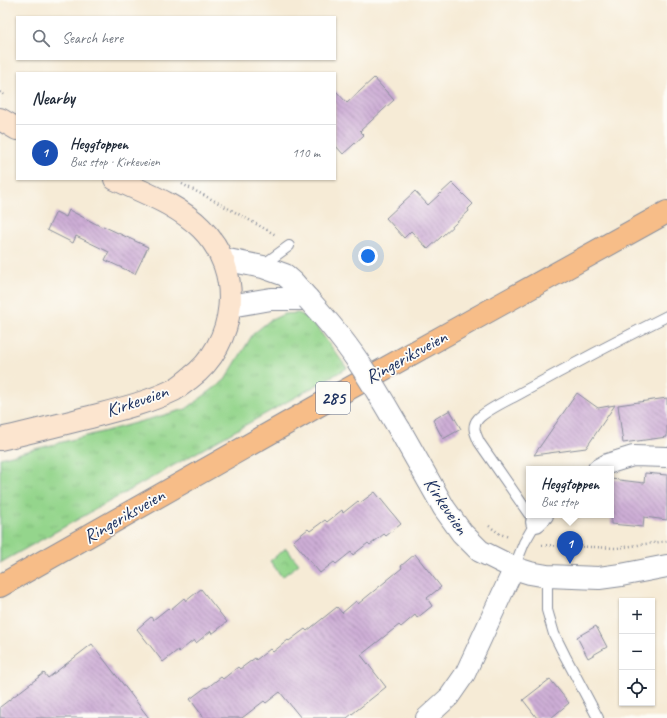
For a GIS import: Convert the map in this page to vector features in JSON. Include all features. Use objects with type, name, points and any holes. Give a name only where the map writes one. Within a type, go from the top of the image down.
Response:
[{"type":"main road","points":[[0,119],[16,129]]},
{"type":"main road","name":"Kirkeveien","points":[[0,440],[129,406],[175,389],[197,373],[214,353],[221,341],[226,327],[230,306],[229,284],[223,259],[215,244],[202,229],[181,212],[148,194],[117,180]]},
{"type":"main road","name":"Ringeriksveien","points":[[0,586],[314,408],[667,212]]},
{"type":"street","name":"Kirkeveien","points":[[223,259],[263,267],[285,275],[325,317],[364,370],[444,508],[462,533],[480,551],[514,568],[547,576],[599,578],[667,566]]},
{"type":"street","points":[[230,306],[271,300],[308,299]]},
{"type":"street","points":[[603,466],[633,456],[667,457]]},
{"type":"street","points":[[426,718],[449,697],[465,674],[514,568]]},
{"type":"lane","points":[[263,267],[267,262],[289,246]]},
{"type":"lane","points":[[526,505],[479,442],[474,430],[474,426],[478,420],[485,413],[529,388],[667,316]]},
{"type":"lane","points":[[514,568],[533,518]]},
{"type":"lane","points":[[547,576],[547,610],[554,634],[598,718]]},
{"type":"path","points":[[178,182],[283,239],[289,246]]},
{"type":"path","points":[[484,523],[500,534],[524,543],[536,545],[617,548],[667,541]]},
{"type":"green space","points":[[298,313],[310,318],[347,368],[0,563],[0,458],[186,409],[225,380],[253,334],[269,321],[284,314]]},
{"type":"green space","points":[[286,548],[299,564],[282,577],[270,561]]},
{"type":"building","points":[[374,78],[394,100],[360,131],[364,135],[343,154],[336,146],[336,91],[347,103]]},
{"type":"building","points":[[452,183],[473,204],[468,209],[469,211],[428,249],[411,231],[404,238],[386,218],[415,191],[428,205]]},
{"type":"building","points":[[69,210],[102,227],[103,226],[148,247],[135,274],[105,260],[109,252],[76,236],[73,243],[47,230],[56,212],[66,217]]},
{"type":"building","points":[[577,393],[598,408],[615,405],[586,448],[534,455]]},
{"type":"building","points":[[667,398],[667,437],[623,443],[618,405]]},
{"type":"building","points":[[450,410],[461,429],[443,439],[433,420]]},
{"type":"building","points":[[645,473],[667,475],[667,520],[644,517],[643,527],[611,524],[611,518],[614,518],[614,479],[644,483]]},
{"type":"building","points":[[375,492],[401,524],[386,536],[384,534],[370,545],[368,543],[353,555],[351,552],[336,564],[334,562],[320,573],[293,541],[308,529],[310,531],[325,520],[327,522],[342,510],[343,513],[358,501],[360,503]]},
{"type":"building","points":[[415,554],[441,587],[427,598],[432,606],[417,618],[415,615],[401,627],[399,625],[361,655],[386,687],[347,718],[301,718],[280,692],[266,703],[264,701],[242,718],[204,718],[190,699],[221,677],[223,679],[238,667],[240,669],[255,658],[256,660],[270,649],[273,652],[305,629],[307,631],[337,607],[342,613],[356,601],[358,604],[402,568],[401,566]]},
{"type":"building","points":[[201,589],[227,622],[212,634],[211,631],[196,643],[194,640],[179,652],[178,650],[163,662],[137,629],[151,617],[153,620],[168,608],[170,610],[184,598],[186,601]]},
{"type":"building","points":[[596,626],[607,647],[588,658],[577,637]]},
{"type":"building","points":[[92,644],[149,718],[0,718],[0,707],[44,673],[48,678]]},
{"type":"building","points":[[550,679],[569,703],[551,718],[537,718],[523,700]]},
{"type":"place","name":"Heggtoppen","points":[[570,564]]}]
